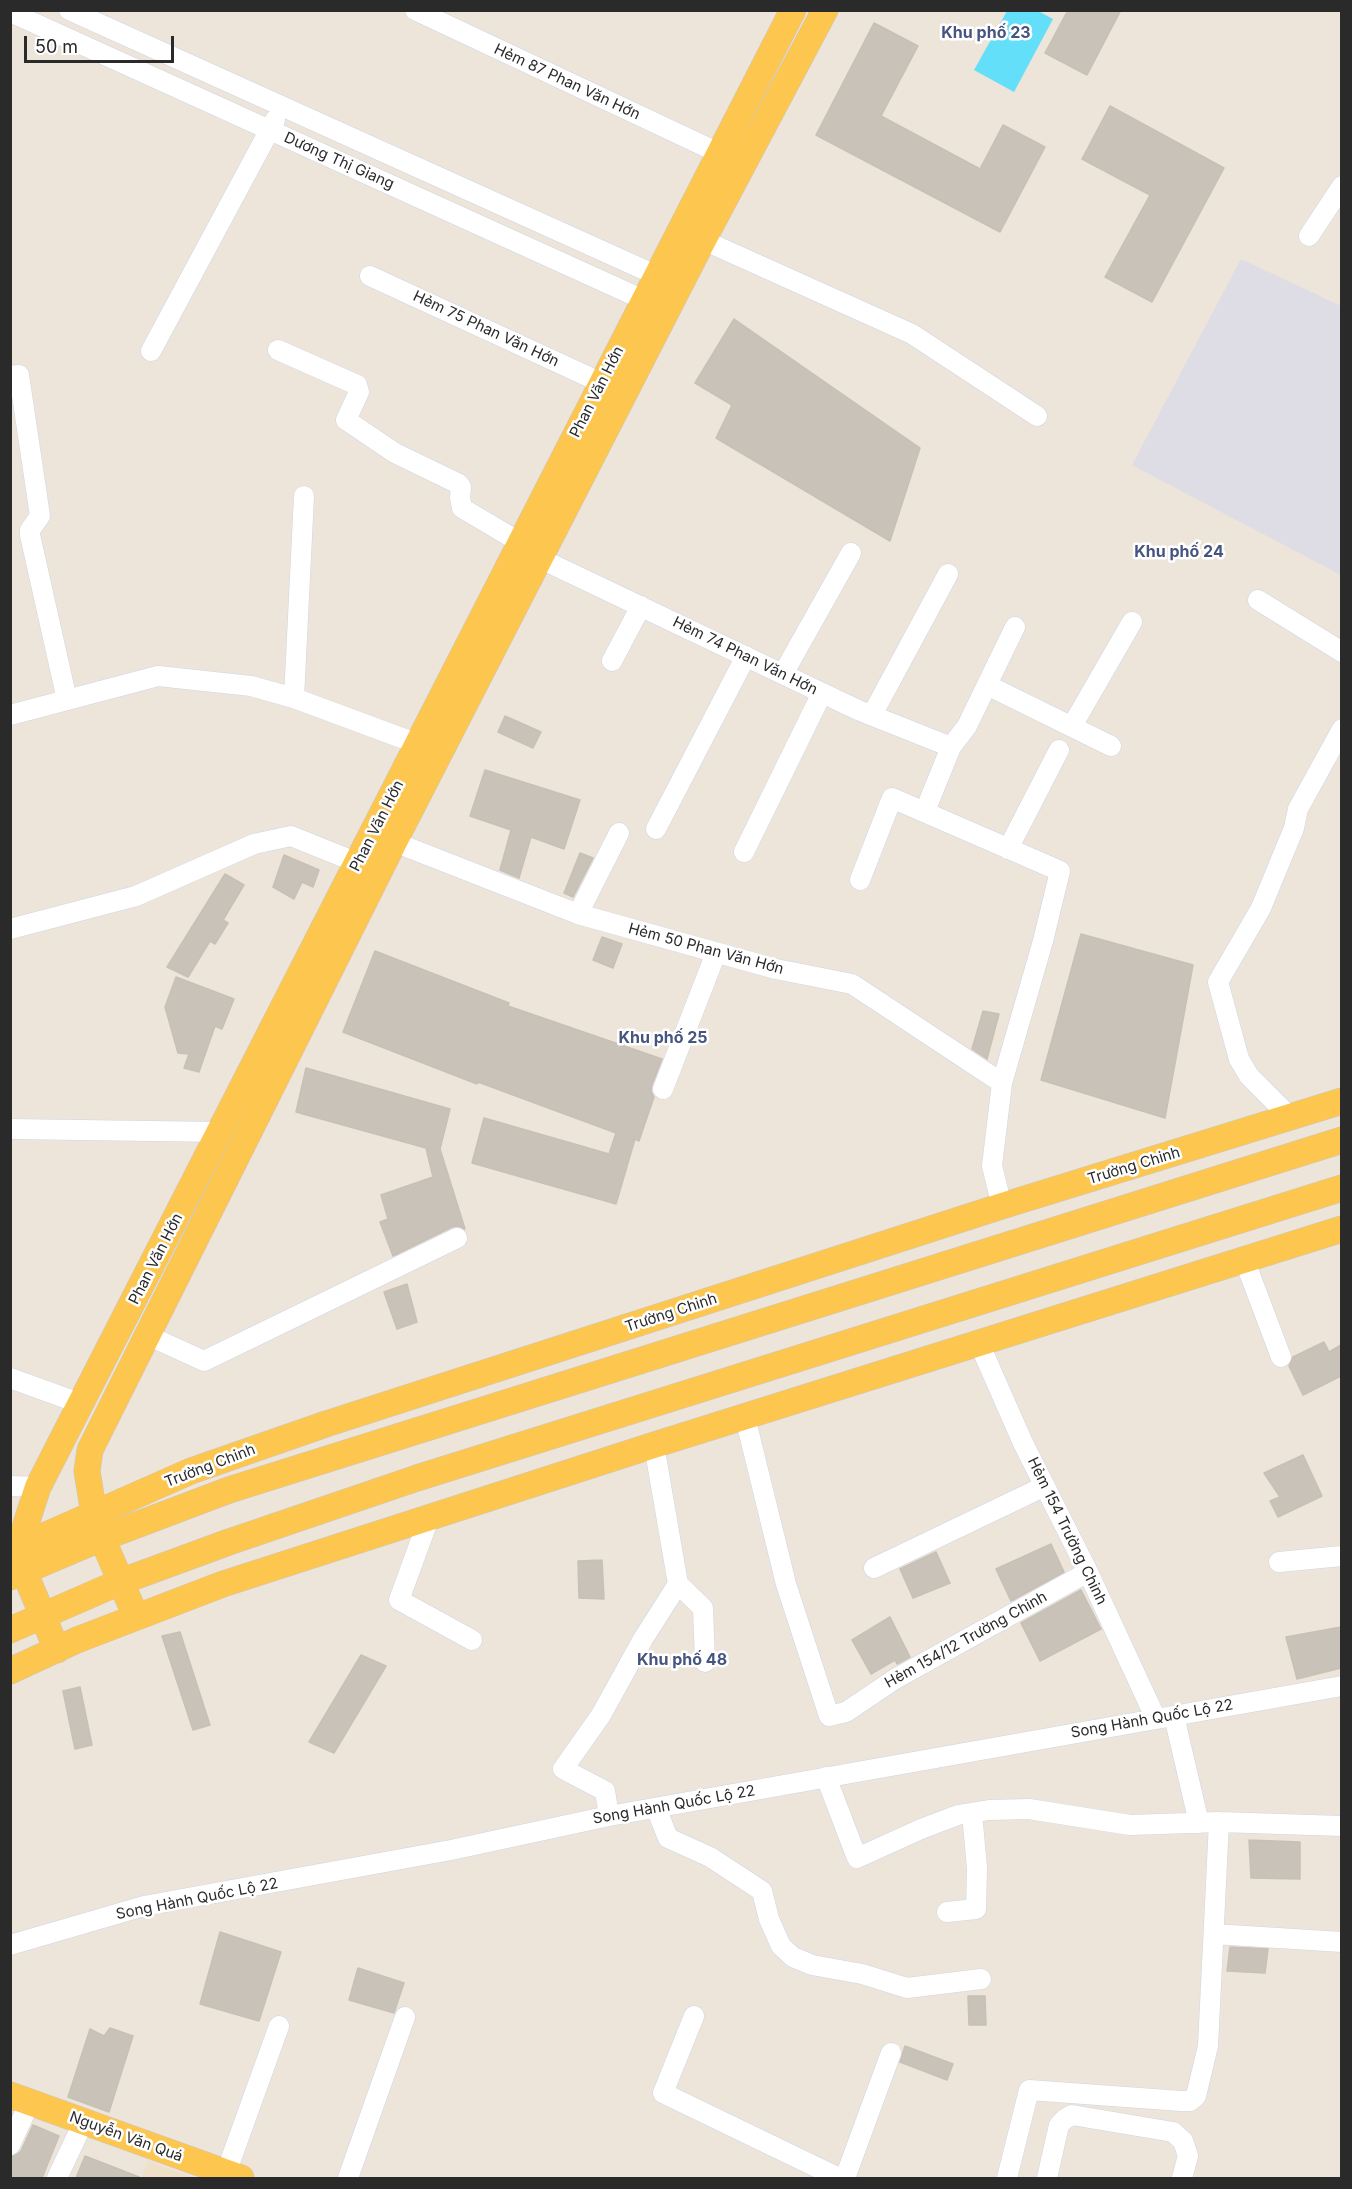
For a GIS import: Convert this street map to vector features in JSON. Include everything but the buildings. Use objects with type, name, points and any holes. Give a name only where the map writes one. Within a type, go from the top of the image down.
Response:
[{"type":"main road","name":"Phan Văn Hớn","points":[[16,1561],[38,1487],[221,1132],[394,842],[541,559],[669,280],[719,153],[793,10]]},
{"type":"main road","name":"Phan Văn Hớn","points":[[669,280],[703,240],[825,10]]},
{"type":"main road","name":"Phan Văn Hớn","points":[[136,1617],[94,1514],[87,1471],[90,1450],[147,1335],[312,979],[358,863],[602,383],[656,305]]},
{"type":"main road","name":"Trường Chinh","points":[[16,1561],[94,1514],[191,1471],[326,1424],[1002,1206],[1341,1101]]},
{"type":"main road","name":"Trường Chinh","points":[[16,1561],[102,1538],[230,1490],[1341,1140]]},
{"type":"main road","points":[[10,1630],[120,1582],[417,1478],[1341,1188]]},
{"type":"main road","points":[[10,1671],[136,1617],[223,1584],[1341,1228]]},
{"type":"main road","points":[[16,1561],[57,1650]]},
{"type":"main road","name":"Nguyễn Văn Quá","points":[[20,2099],[233,2176]]},
{"type":"street","name":"Dương Thị Giang","points":[[69,10],[669,280]]},
{"type":"street","name":"Hẻm 87 Phan Văn Hớn","points":[[415,10],[719,153]]},
{"type":"street","name":"Dương Thị Giang","points":[[10,12],[656,305]]},
{"type":"street","points":[[151,351],[283,108]]},
{"type":"street","points":[[1309,236],[1341,186]]},
{"type":"street","points":[[703,240],[912,333],[1037,416]]},
{"type":"street","name":"Hẻm 75 Phan Văn Hớn","points":[[370,276],[602,383]]},
{"type":"street","points":[[278,350],[357,385],[359,392],[346,420],[395,453],[459,484],[462,508],[521,543]]},
{"type":"street","points":[[10,376],[19,375],[40,516],[30,530],[30,536],[67,700]]},
{"type":"street","points":[[294,698],[304,496]]},
{"type":"street","points":[[783,674],[852,554]]},
{"type":"street","name":"Hẻm 74 Phan Văn Hớn","points":[[541,559],[822,693],[951,747]]},
{"type":"street","points":[[872,715],[948,574]]},
{"type":"street","points":[[1257,600],[1341,652]]},
{"type":"street","points":[[612,662],[640,606]]},
{"type":"street","points":[[1072,726],[1132,622]]},
{"type":"street","points":[[925,811],[951,747],[967,726],[1015,627]]},
{"type":"street","points":[[656,829],[746,656]]},
{"type":"street","points":[[10,715],[158,676],[251,686],[294,698],[418,744]]},
{"type":"street","points":[[987,685],[1111,746]]},
{"type":"street","points":[[744,852],[822,693]]},
{"type":"street","points":[[1292,1118],[1249,1076],[1239,1059],[1218,982],[1261,908],[1294,828],[1298,809],[1341,729]]},
{"type":"street","points":[[1008,849],[1059,750]]},
{"type":"street","points":[[860,880],[892,798],[1060,871],[1043,941],[1002,1083],[992,1166],[1002,1206]]},
{"type":"street","points":[[578,914],[619,833]]},
{"type":"street","points":[[10,929],[136,896],[254,844],[291,836],[358,863]]},
{"type":"street","name":"Hẻm 50 Phan Văn Hớn","points":[[394,842],[578,914],[776,969],[852,984],[1002,1083]]},
{"type":"street","points":[[663,1089],[716,953]]},
{"type":"street","points":[[10,1129],[221,1132]]},
{"type":"street","points":[[147,1335],[204,1361],[457,1238]]},
{"type":"street","points":[[1244,1259],[1281,1357]]},
{"type":"street","name":"Hẻm 154 Trường Chinh","points":[[980,1343],[1023,1443],[1165,1717],[1199,1823]]},
{"type":"street","points":[[10,1378],[82,1404]]},
{"type":"street","name":"Hẻm 154/12 Trường Chinh","points":[[745,1417],[786,1584],[829,1716],[846,1712],[895,1679],[1088,1572]]},
{"type":"street","points":[[654,1445],[678,1584],[703,1608],[705,1662]]},
{"type":"street","points":[[10,1486],[38,1487]]},
{"type":"street","points":[[874,1568],[1045,1486]]},
{"type":"street","points":[[429,1518],[399,1600],[472,1640]]},
{"type":"street","points":[[1279,1562],[1341,1556]]},
{"type":"street","points":[[609,1816],[605,1791],[563,1769],[601,1715],[643,1639],[678,1584]]},
{"type":"street","name":"Song Hành Quốc Lộ 22","points":[[10,1945],[144,1906],[428,1854],[609,1816],[1341,1686]]},
{"type":"street","points":[[826,1778],[857,1858],[921,1828],[958,1815],[989,1810],[1029,1809],[1130,1825],[1219,1822],[1341,1826]]},
{"type":"street","points":[[656,1808],[668,1838],[710,1857],[762,1892],[769,1919],[781,1946],[793,1957],[812,1965],[862,1974],[907,1988],[981,1979]]},
{"type":"street","points":[[947,1912],[976,1909],[977,1868],[972,1813]]},
{"type":"street","points":[[1007,2178],[1029,2090],[1181,2101],[1190,2101],[1196,2096],[1208,2046],[1219,1822]]},
{"type":"street","points":[[1214,1934],[1341,1942]]},
{"type":"street","points":[[694,2016],[663,2093],[839,2178]]},
{"type":"street","points":[[348,2178],[405,2017]]},
{"type":"street","points":[[233,2176],[279,2026]]},
{"type":"street","points":[[845,2178],[891,2054]]},
{"type":"street","points":[[10,2145],[20,2099]]},
{"type":"street","points":[[1047,2178],[1059,2126],[1072,2115],[1173,2132],[1183,2141],[1188,2156],[1182,2178]]},
{"type":"street","points":[[57,2178],[84,2121]]},
{"type":"shaded area","points":[[1241,259],[1341,306],[1341,575],[1132,465]]},
{"type":"shaded area","points":[[148,2161],[194,2178],[142,2178]]},
{"type":"water","points":[[1007,11],[1038,11],[1053,19],[1014,92],[974,70]]},
{"type":"district","name":"Khu phố 23","points":[[986,33]]},
{"type":"district","name":"Khu phố 24","points":[[1179,552]]},
{"type":"district","name":"Khu phố 25","points":[[663,1038]]},
{"type":"district","name":"Khu phố 48","points":[[682,1660]]}]
